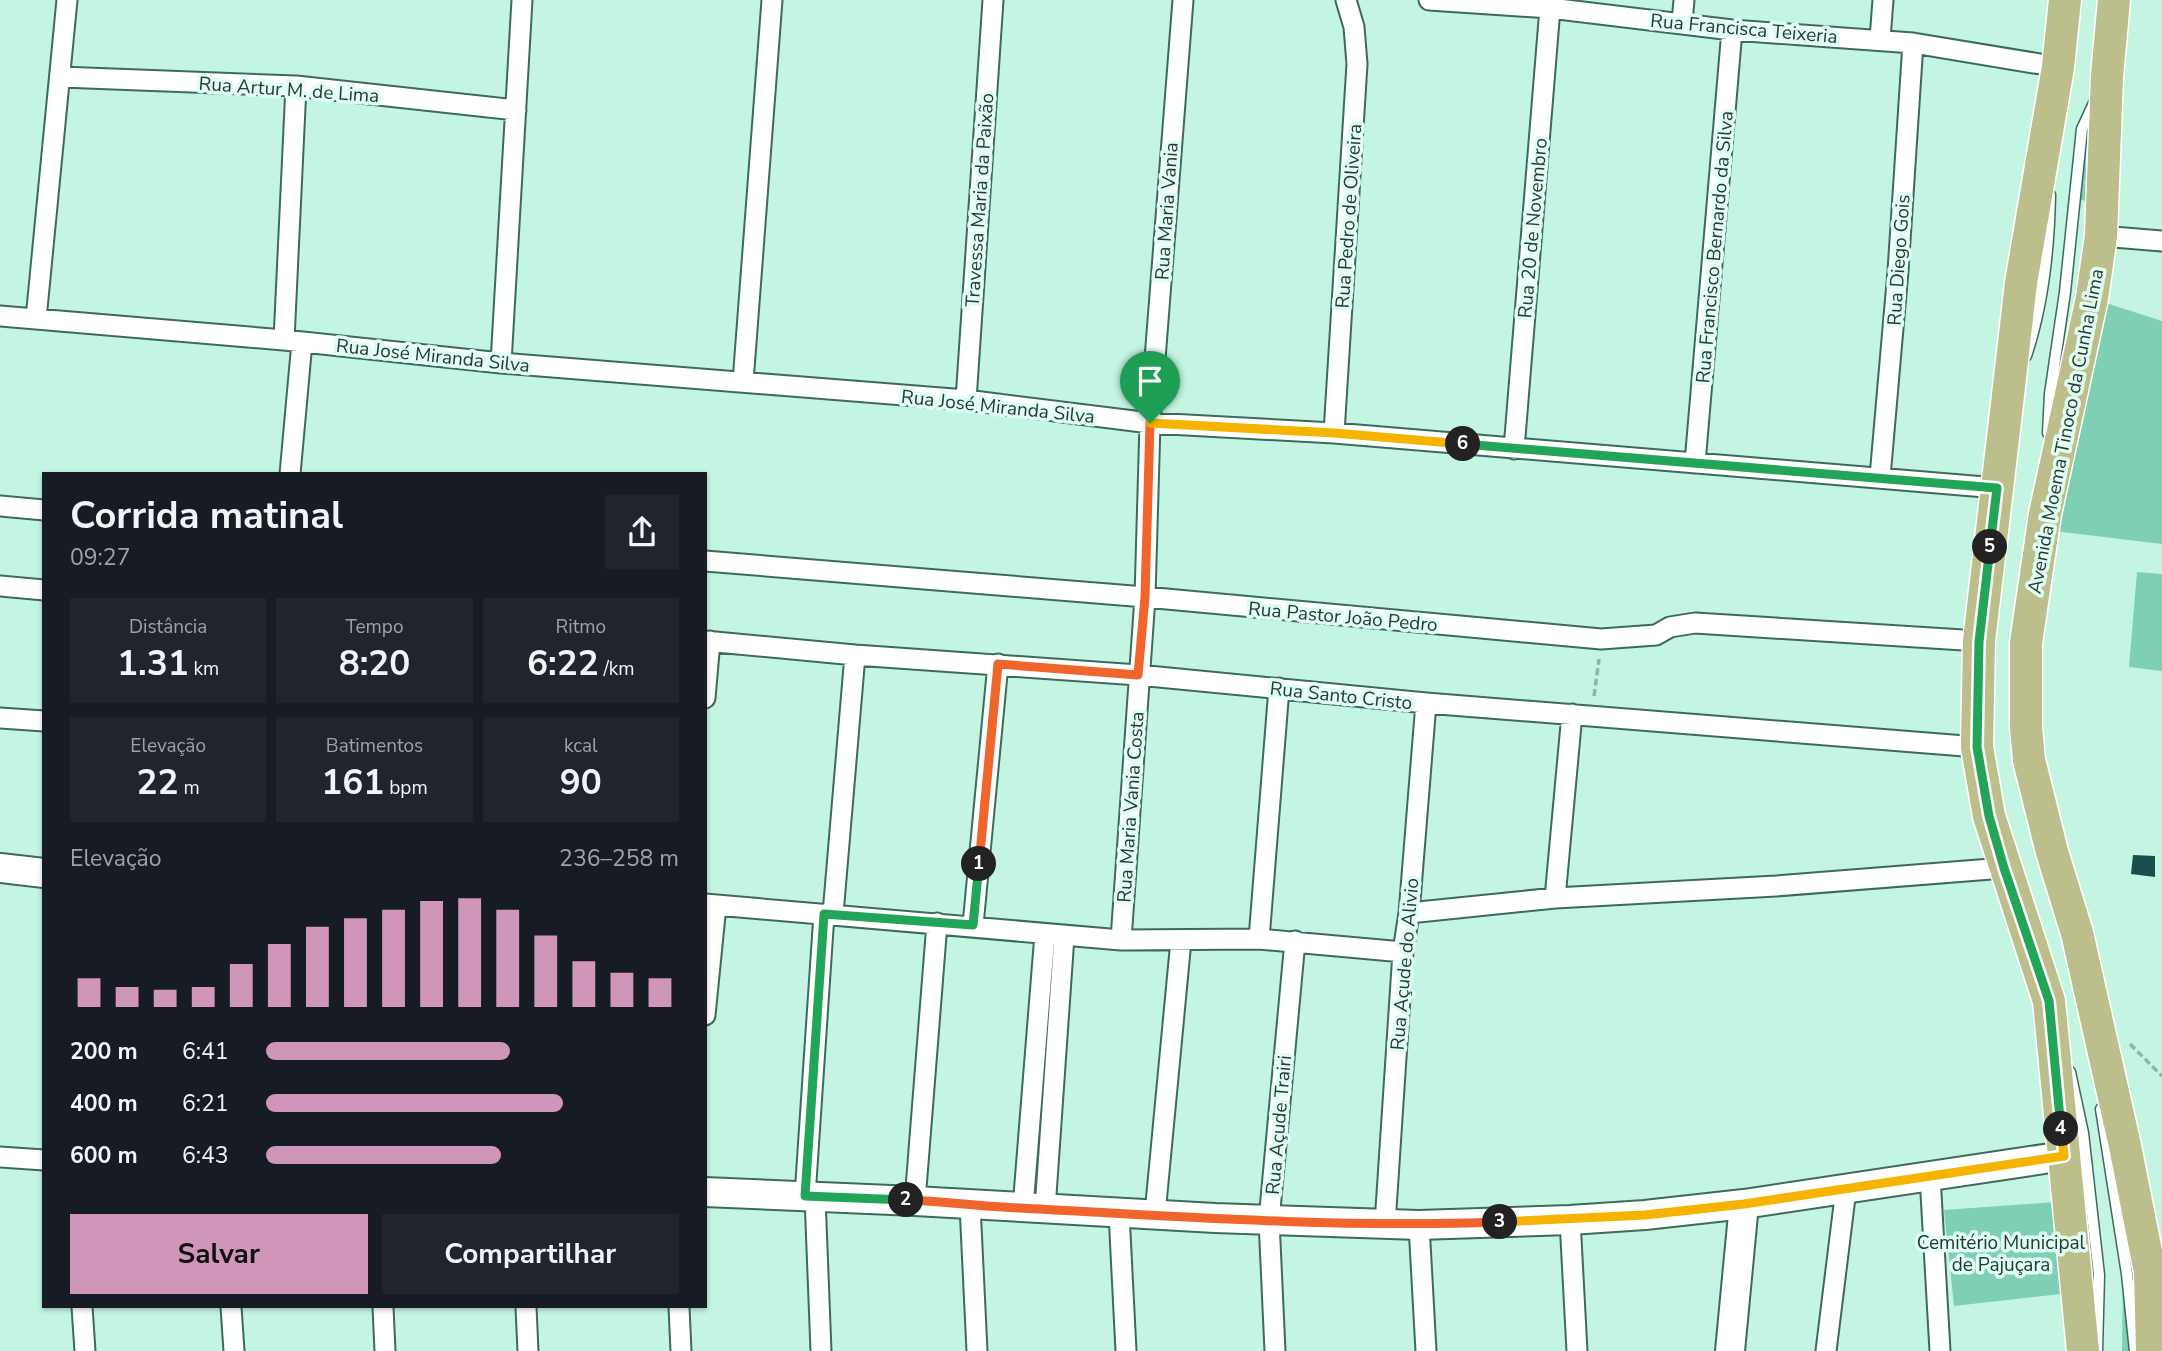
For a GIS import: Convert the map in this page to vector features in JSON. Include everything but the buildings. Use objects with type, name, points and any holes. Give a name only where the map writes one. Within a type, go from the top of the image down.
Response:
[{"type":"main road","points":[[2065,0],[2055,82],[2021,283],[1979,642],[1977,747],[1989,816],[2049,1001],[2084,1351]]},
{"type":"main road","name":"Avenida Moema Tinoco da Cunha Lima","points":[[2114,0],[2107,76],[2101,236],[2092,298],[2045,514],[2025,643],[2029,760],[2052,852],[2077,933],[2102,1036],[2150,1272],[2152,1351]]},
{"type":"street","points":[[36,320],[61,77],[66,0]]},
{"type":"street","points":[[501,363],[522,0]]},
{"type":"street","points":[[743,382],[772,0]]},
{"type":"street","name":"Travessa Maria da Paixão","points":[[966,400],[993,0]]},
{"type":"street","name":"Rua Maria Vania","points":[[1150,423],[1183,0]]},
{"type":"street","name":"Rua Pedro de Oliveira","points":[[1334,433],[1357,64],[1354,27],[1346,0]]},
{"type":"street","name":"Rua Francisca Teixeria","points":[[1429,0],[1499,2],[1732,30],[1913,43],[2055,82]]},
{"type":"street","points":[[1682,23],[1684,0]]},
{"type":"street","points":[[1880,39],[1883,0]]},
{"type":"street","name":"Rua 20 de Novembro","points":[[1514,449],[1550,8]]},
{"type":"street","name":"Rua Francisco Bernardo da Silva","points":[[1695,463],[1732,30]]},
{"type":"street","name":"Rua Diego Gois","points":[[1880,477],[1899,258],[1913,43]]},
{"type":"street","name":"Rua Artur M. de Lima","points":[[61,77],[296,86],[516,110]]},
{"type":"street","points":[[290,472],[296,86]]},
{"type":"street","points":[[2101,236],[2162,241]]},
{"type":"street","name":"Rua José Miranda Silva","points":[[0,316],[293,341],[501,363],[966,400],[1150,423],[1334,433],[1997,488]]},
{"type":"street","name":"Rua Maria Vania Costa","points":[[1121,940],[1145,597],[1150,423]]},
{"type":"street","points":[[0,506],[42,510]]},
{"type":"street","name":"Rua Pastor João Pedro","points":[[707,561],[1145,597],[1601,639],[1656,635],[1670,627],[1695,623],[1979,642]]},
{"type":"street","points":[[0,586],[42,590]]},
{"type":"street","points":[[707,660],[708,641]]},
{"type":"street","name":"Rua Santo Cristo","points":[[708,641],[1977,747]]},
{"type":"street","points":[[821,1351],[810,1196],[829,914],[855,655]]},
{"type":"street","points":[[973,925],[998,664]]},
{"type":"street","points":[[1259,939],[1279,688]]},
{"type":"street","name":"Rua Açude do Alivio","points":[[1385,1224],[1403,952],[1409,913],[1426,703]]},
{"type":"street","points":[[1555,898],[1581,715]]},
{"type":"street","points":[[0,718],[42,721]]},
{"type":"street","points":[[0,868],[42,873]]},
{"type":"street","points":[[1409,913],[1555,898],[1776,886],[2004,868]]},
{"type":"street","points":[[707,978],[711,904],[1121,940],[1259,939],[1403,952]]},
{"type":"street","points":[[915,1200],[937,923]]},
{"type":"street","points":[[1034,1209],[1054,935]]},
{"type":"street","points":[[1155,1214],[1181,940]]},
{"type":"street","name":"Rua Açude Trairi","points":[[1275,1351],[1269,1220],[1295,941]]},
{"type":"street","points":[[707,1192],[1419,1225],[1570,1220],[1744,1204],[2064,1156]]},
{"type":"street","points":[[0,1157],[42,1160]]},
{"type":"street","points":[[1930,1176],[1940,1351]]},
{"type":"street","points":[[1826,1351],[1846,1189]]},
{"type":"street","points":[[1730,1351],[1744,1204]]},
{"type":"street","points":[[970,1205],[977,1351]]},
{"type":"street","points":[[1119,1213],[1126,1351]]},
{"type":"street","points":[[1570,1220],[1577,1351]]},
{"type":"street","points":[[1419,1225],[1426,1351]]},
{"type":"street","points":[[82,1308],[85,1351]]},
{"type":"street","points":[[231,1308],[234,1351]]},
{"type":"street","points":[[383,1308],[385,1351]]},
{"type":"street","points":[[527,1308],[528,1351]]},
{"type":"street","points":[[679,1308],[681,1351]]},
{"type":"lane","points":[[2045,514],[2050,394],[2065,292],[2082,129],[2107,76]]},
{"type":"lane","points":[[2049,1001],[2065,1052]]},
{"type":"lane","points":[[2099,1079],[2102,1036]]},
{"type":"lane","points":[[2067,1063],[2083,1133],[2099,1275],[2097,1351]]},
{"type":"lane","points":[[2100,1102],[2127,1274],[2135,1351]]},
{"type":"path","points":[[1581,715],[1601,639]]},
{"type":"path","points":[[2102,1036],[2122,1037],[2162,1076]]},
{"type":"green space","points":[[2085,148],[2089,202],[2078,199]]},
{"type":"green space","points":[[2106,303],[2162,321],[2162,544],[2054,531]]},
{"type":"green space","points":[[2137,572],[2162,574],[2162,671],[2129,667]]},
{"type":"green space","name":"Cemitério Municipal de Pajuçara","points":[[2055,1202],[2060,1294],[1954,1306],[1944,1210]]},
{"type":"green space","points":[[2123,1279],[2130,1351],[2122,1351]]},
{"type":"route","points":[[1150,423],[1334,433],[1997,488],[1979,642],[1977,747],[1989,816],[2049,1001],[2064,1156],[1744,1204],[1645,1215],[1419,1225],[1215,1218],[805,1196],[824,914],[973,925],[998,664],[1138,675],[1145,597],[1150,423]]}]
